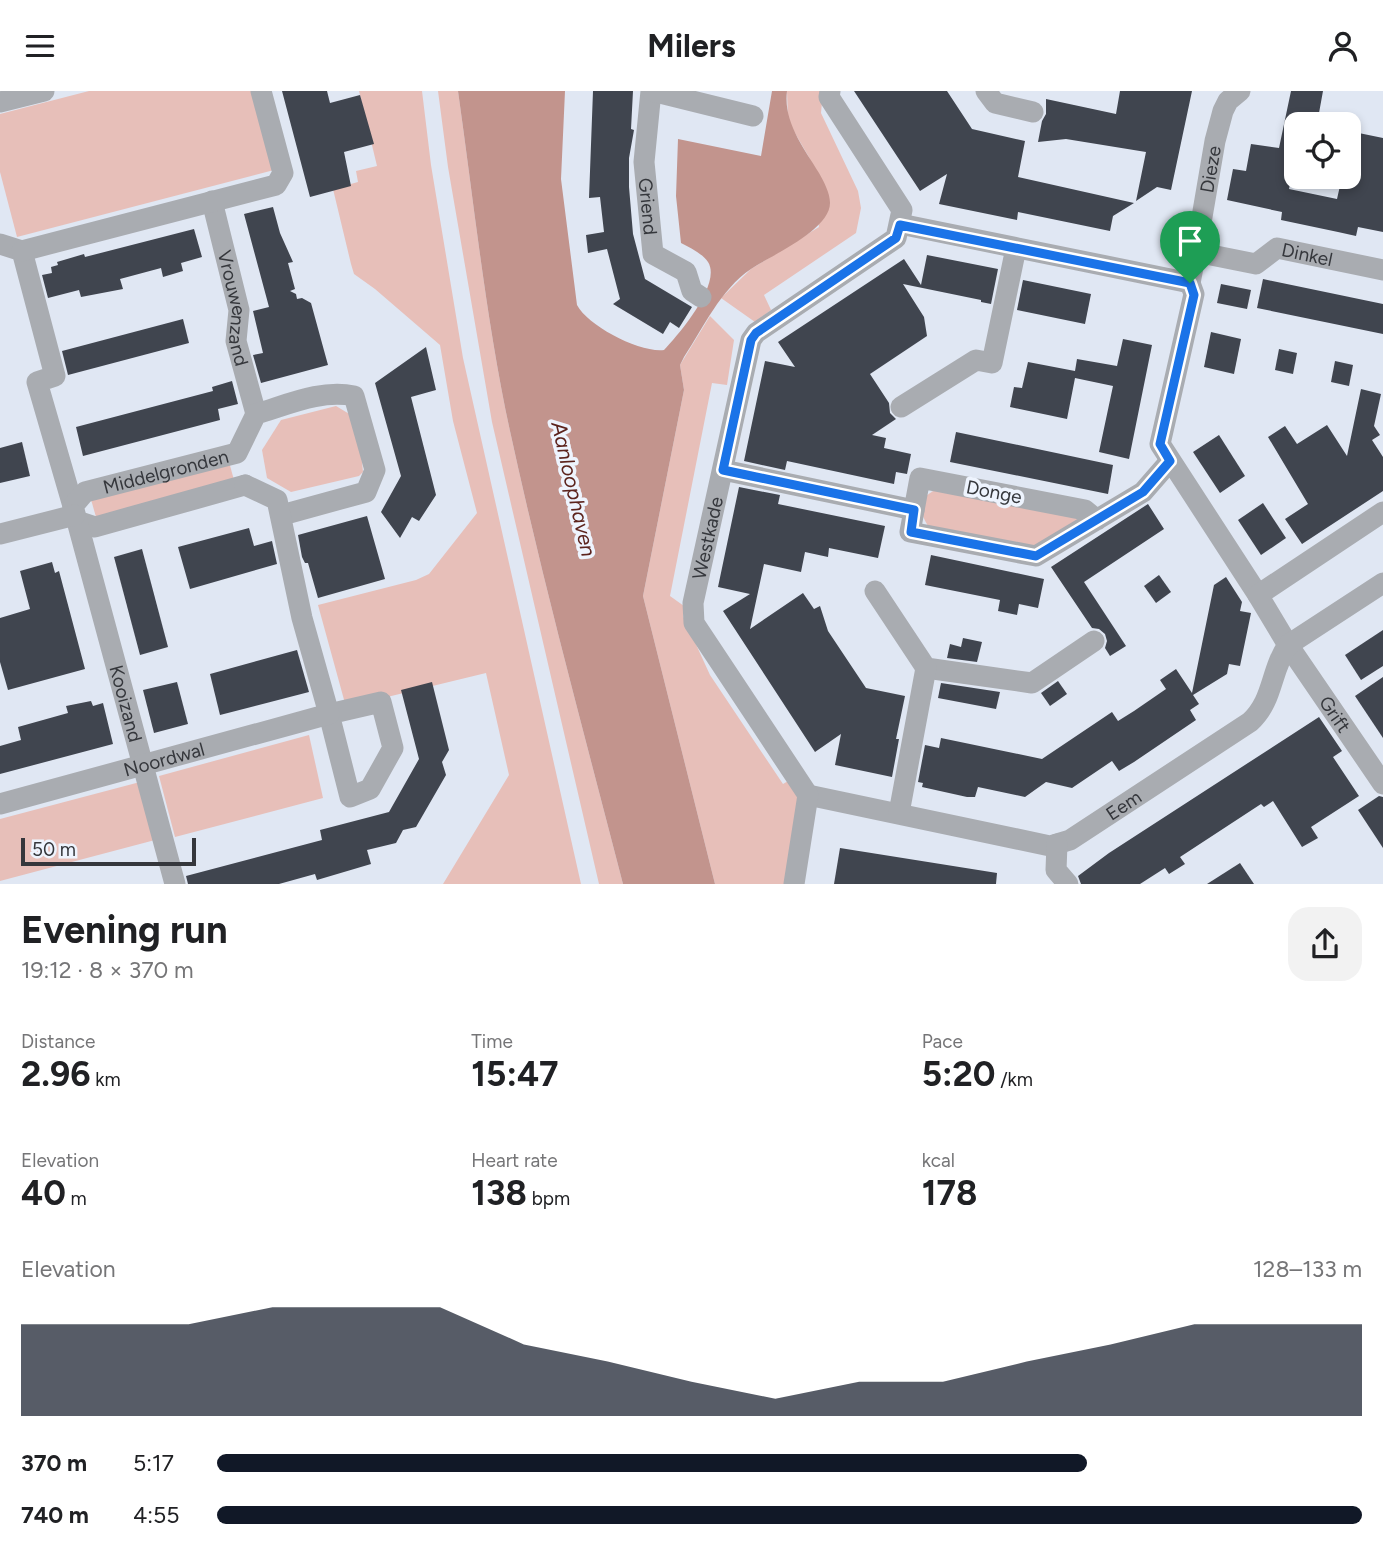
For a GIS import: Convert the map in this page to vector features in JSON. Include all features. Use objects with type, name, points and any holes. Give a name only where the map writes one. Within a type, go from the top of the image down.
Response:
[{"type":"street","points":[[0,102],[44,91]]},
{"type":"street","points":[[0,244],[22,251],[276,185],[283,173],[261,91]]},
{"type":"street","name":"Griend","points":[[701,297],[692,291],[686,272],[653,254],[644,162],[651,91],[753,116]]},
{"type":"street","points":[[830,91],[829,97],[902,210],[900,225],[1190,283]]},
{"type":"street","points":[[986,91],[995,103],[1033,112]]},
{"type":"street","name":"Dieze","points":[[1196,252],[1215,141],[1223,111],[1238,91]]},
{"type":"street","name":"Vrouwenzand","points":[[212,201],[239,310],[236,341],[256,414]]},
{"type":"street","name":"Westkade","points":[[808,795],[694,623],[693,603],[751,340],[756,333],[896,238],[900,225]]},
{"type":"street","points":[[901,407],[976,360],[992,363],[1016,248]]},
{"type":"street","name":"Dinkel","points":[[1196,252],[1256,264],[1277,248],[1383,270]]},
{"type":"street","name":"Kooizand","points":[[22,251],[55,376],[37,382],[175,884]]},
{"type":"street","points":[[1196,252],[1190,283],[1194,295],[1160,444],[1288,645],[1383,583]]},
{"type":"street","points":[[237,453],[245,485],[278,500],[282,515],[366,492],[374,470],[354,396],[325,394],[256,414]]},
{"type":"street","name":"Middelgronden","points":[[75,514],[85,492],[237,453],[256,414]]},
{"type":"street","points":[[723,470],[914,510],[911,532],[1036,556],[1143,492],[1170,461]]},
{"type":"street","name":"Donge","points":[[914,510],[920,478],[1085,510],[1097,520]]},
{"type":"street","name":"Middelgronden","points":[[0,534],[75,514],[95,527],[245,485]]},
{"type":"street","points":[[1258,595],[1383,512]]},
{"type":"street","name":"Noordwal","points":[[0,804],[329,714],[302,618],[282,515]]},
{"type":"street","points":[[875,591],[926,668],[899,813]]},
{"type":"street","points":[[926,668],[1032,683],[1094,641]]},
{"type":"street","name":"Grift","points":[[1288,645],[1383,784]]},
{"type":"street","name":"Eem","points":[[1057,844],[1070,840],[1250,722],[1261,712],[1267,701],[1279,658],[1288,645]]},
{"type":"street","points":[[794,884],[808,795],[1049,846],[1057,844],[1056,870],[1068,884]]},
{"type":"shaded area","points":[[89,91],[253,91],[274,170],[17,237],[0,172],[0,114]]},
{"type":"shaded area","points":[[359,91],[422,91],[431,165],[463,358],[581,884],[443,884],[509,775],[486,673],[346,707],[318,605],[416,580],[429,574],[477,513],[453,421],[440,345],[354,274],[351,264],[333,189],[358,182],[356,171],[377,166]]},
{"type":"shaded area","points":[[438,91],[458,91],[487,304],[510,431],[550,601],[623,884],[599,884],[492,422],[448,167]]},
{"type":"shaded area","points":[[787,91],[823,91],[821,113],[858,191],[861,208],[856,233],[764,295],[771,310],[755,322],[721,298],[751,269],[819,227],[810,159],[788,121]]},
{"type":"shaded area","points":[[710,316],[734,340],[727,385],[712,383],[670,596],[684,606],[683,616],[710,675],[783,784],[788,781],[800,800],[787,884],[715,884],[643,596],[684,390],[680,365]]},
{"type":"shaded area","points":[[336,406],[351,415],[361,452],[363,472],[359,476],[291,492],[267,478],[262,450],[281,420]]},
{"type":"shaded area","points":[[229,462],[234,480],[96,517],[90,496]]},
{"type":"shaded area","points":[[942,488],[1082,515],[1083,522],[1042,548],[928,526],[922,513],[922,502],[929,494]]},
{"type":"shaded area","points":[[309,735],[323,798],[175,837],[159,776]]},
{"type":"shaded area","points":[[140,782],[155,840],[0,881],[0,819]]},
{"type":"water","name":"Aanloophaven","points":[[458,91],[565,91],[561,179],[577,305],[603,329],[642,347],[664,350],[697,308],[709,283],[711,271],[708,262],[699,253],[681,243],[676,196],[678,139],[761,156],[772,91],[787,91],[791,124],[828,191],[830,203],[821,223],[798,241],[751,269],[730,287],[680,365],[684,390],[643,596],[715,884],[623,884],[550,601],[510,431],[487,304]]},
{"type":"building","points":[[282,91],[327,91],[330,103],[360,95],[374,144],[344,152],[351,186],[310,197]]},
{"type":"building","points":[[593,91],[633,91],[631,129],[634,130],[629,158],[629,187],[633,234],[645,279],[692,307],[679,328],[670,322],[663,334],[613,304],[620,299],[607,249],[588,253],[586,235],[604,232],[600,197],[589,198]]},
{"type":"building","points":[[854,91],[947,91],[972,129],[1025,141],[1018,177],[1134,203],[1113,216],[1110,231],[1018,212],[1017,220],[939,204],[947,174],[920,191]]},
{"type":"building","points":[[1120,91],[1192,91],[1171,190],[1157,187],[1136,201],[1146,152],[1066,139],[1038,142],[1046,114],[1046,99],[1116,114]]},
{"type":"building","points":[[1291,91],[1323,91],[1319,112],[1287,112]]},
{"type":"building","points":[[1284,124],[1284,189],[1337,199],[1339,189],[1361,189],[1361,133],[1383,138],[1383,232],[1358,227],[1356,236],[1281,220],[1282,212],[1227,200],[1233,169],[1246,171],[1251,144],[1279,148]]},
{"type":"building","points":[[273,207],[280,233],[293,262],[288,263],[295,289],[290,291],[296,294],[297,299],[302,298],[311,303],[328,365],[261,383],[253,355],[263,353],[253,311],[269,307],[244,214]]},
{"type":"building","points":[[194,229],[202,257],[181,263],[183,271],[163,277],[161,268],[120,279],[123,289],[81,297],[79,290],[48,298],[42,275],[52,273],[51,267],[58,265],[57,262]]},
{"type":"building","points":[[927,255],[998,269],[991,304],[903,284],[924,317],[927,336],[870,374],[889,403],[890,413],[896,419],[872,435],[886,438],[884,448],[911,454],[907,474],[896,472],[894,484],[787,461],[785,470],[744,461],[765,361],[795,367],[778,342],[904,259],[921,285]]},
{"type":"building","points":[[1263,279],[1383,304],[1383,334],[1257,308]]},
{"type":"building","points":[[1023,280],[1091,294],[1085,324],[1017,310]]},
{"type":"building","points":[[1221,284],[1251,290],[1247,309],[1217,303]]},
{"type":"building","points":[[183,319],[189,343],[68,375],[62,351]]},
{"type":"building","points":[[1211,332],[1241,339],[1234,374],[1204,367]]},
{"type":"building","points":[[1123,339],[1152,345],[1129,459],[1099,452],[1113,386],[1075,378],[1067,419],[1010,407],[1014,387],[1022,388],[1028,362],[1075,371],[1077,359],[1117,366]]},
{"type":"building","points":[[426,347],[436,390],[411,397],[436,495],[419,521],[412,517],[400,538],[381,512],[401,476],[375,383]]},
{"type":"building","points":[[1279,349],[1297,353],[1293,374],[1275,370]]},
{"type":"building","points":[[1335,361],[1353,365],[1349,386],[1331,382]]},
{"type":"building","points":[[232,381],[238,404],[218,409],[220,420],[83,456],[76,427],[213,391],[212,387]]},
{"type":"building","points":[[1361,389],[1381,394],[1374,426],[1380,435],[1372,440],[1383,457],[1383,491],[1302,544],[1285,519],[1308,504],[1268,437],[1285,426],[1297,444],[1327,425],[1347,456]]},
{"type":"building","points":[[956,432],[1113,465],[1108,494],[950,462]]},
{"type":"building","points":[[1219,435],[1245,476],[1220,493],[1193,452]]},
{"type":"building","points":[[22,442],[30,476],[0,483],[0,448]]},
{"type":"building","points":[[739,487],[780,495],[778,504],[885,526],[878,558],[829,548],[828,557],[805,552],[801,572],[764,564],[750,629],[803,593],[814,609],[820,606],[828,631],[866,688],[905,696],[892,777],[835,765],[841,734],[815,752],[723,611],[750,594],[718,587]]},
{"type":"building","points":[[1263,503],[1286,538],[1261,555],[1238,520]]},
{"type":"building","points":[[1148,504],[1164,529],[1084,582],[1126,646],[1110,656],[1105,648],[1105,634],[1092,628],[1051,567]]},
{"type":"building","points":[[367,516],[385,579],[318,598],[308,563],[305,563],[302,557],[298,535]]},
{"type":"building","points":[[249,528],[254,546],[272,541],[277,564],[190,589],[178,547]]},
{"type":"building","points":[[142,549],[168,647],[140,655],[114,557]]},
{"type":"building","points":[[931,555],[1044,579],[1038,608],[1019,604],[1017,615],[998,611],[1000,600],[925,585]]},
{"type":"building","points":[[52,562],[55,573],[59,571],[85,669],[8,690],[0,662],[0,618],[30,609],[20,571]]},
{"type":"building","points":[[1159,575],[1171,592],[1156,603],[1144,586]]},
{"type":"building","points":[[1226,577],[1242,602],[1240,611],[1251,613],[1240,666],[1229,664],[1227,674],[1193,695],[1199,704],[1190,710],[1196,720],[1134,762],[1119,771],[1112,761],[1072,788],[1046,782],[1025,797],[978,787],[975,797],[967,797],[922,787],[923,783],[918,782],[925,745],[939,748],[941,738],[1042,759],[1112,712],[1118,721],[1134,711],[1166,689],[1160,680],[1176,669],[1192,693],[1214,585]]},
{"type":"building","points":[[1383,630],[1383,666],[1361,680],[1345,655]]},
{"type":"building","points":[[963,638],[982,642],[977,662],[947,658],[950,644],[961,647]]},
{"type":"building","points":[[297,650],[309,692],[220,715],[210,674]]},
{"type":"building","points":[[1383,677],[1383,738],[1355,696]]},
{"type":"building","points":[[1058,681],[1067,694],[1050,706],[1041,693]]},
{"type":"building","points":[[177,682],[188,724],[154,733],[143,690]]},
{"type":"building","points":[[432,682],[449,750],[442,762],[446,775],[416,827],[403,830],[396,843],[367,850],[371,864],[317,880],[315,874],[279,884],[188,884],[186,876],[322,840],[320,830],[389,812],[419,759],[401,690]]},
{"type":"building","points":[[941,683],[1000,692],[996,709],[938,698]]},
{"type":"building","points":[[91,701],[93,706],[103,703],[113,744],[0,774],[0,746],[21,740],[18,727],[68,713],[66,706]]},
{"type":"building","points":[[1319,717],[1342,751],[1333,757],[1359,796],[1311,827],[1318,838],[1302,847],[1273,801],[1264,807],[1261,804],[1180,857],[1185,864],[1169,874],[1165,868],[1140,884],[1081,884],[1078,876],[1109,853]]},
{"type":"building","points":[[1379,796],[1383,797],[1383,848],[1358,810]]},
{"type":"building","points":[[840,848],[997,873],[996,884],[834,884]]},
{"type":"building","points":[[1240,863],[1254,884],[1207,884]]},
{"type":"route","points":[[900,225],[1190,283],[1194,295],[1160,444],[1170,461],[1143,492],[1036,556],[911,532],[914,510],[723,470],[748,347],[756,333],[896,238],[900,225]]}]
